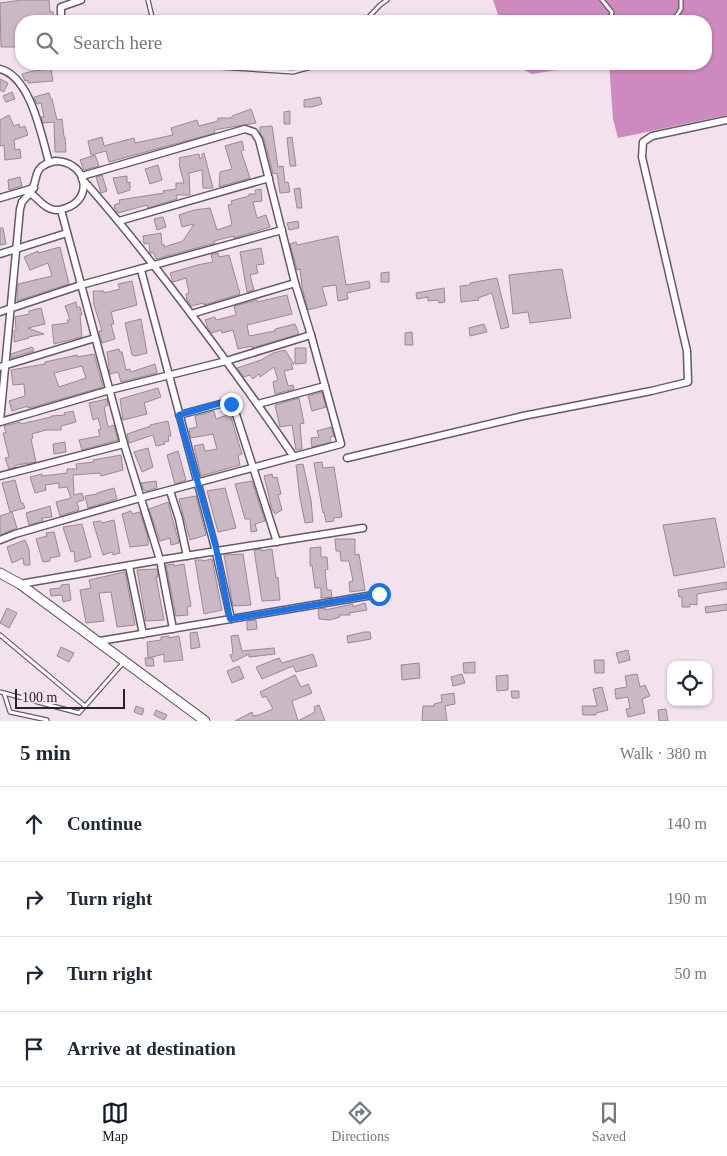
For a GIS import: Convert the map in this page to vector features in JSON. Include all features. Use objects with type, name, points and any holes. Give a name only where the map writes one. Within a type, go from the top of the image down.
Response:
[{"type":"main road","points":[[0,573],[20,584],[100,641],[206,721]]},
{"type":"street","points":[[61,15],[61,7],[81,0]]},
{"type":"street","points":[[0,69],[17,79],[28,94],[49,162]]},
{"type":"street","points":[[347,458],[523,416],[688,382],[687,351],[642,157],[643,142],[652,136],[727,120]]},
{"type":"street","points":[[0,540],[140,498],[341,444],[295,283],[257,136],[254,132],[245,129],[82,178]]},
{"type":"street","points":[[294,457],[258,404],[226,361],[192,314],[74,166],[62,161],[49,162],[36,175],[32,190],[21,205],[11,308],[3,366],[0,422],[168,374],[226,361],[311,335]]},
{"type":"street","points":[[32,190],[36,197],[47,207],[53,210],[61,210],[74,205],[79,200],[84,186],[82,178]]},
{"type":"street","points":[[119,221],[268,178]]},
{"type":"street","points":[[0,198],[32,190]]},
{"type":"street","points":[[61,210],[124,444],[160,560],[173,629]]},
{"type":"street","points":[[0,312],[81,285],[282,230]]},
{"type":"street","points":[[0,254],[67,233]]},
{"type":"street","points":[[141,270],[216,552],[230,619]]},
{"type":"street","points":[[192,314],[295,283]]},
{"type":"street","points":[[3,366],[95,338]]},
{"type":"street","points":[[258,404],[325,386]]},
{"type":"street","points":[[179,415],[224,402],[234,407],[252,469],[277,542]]},
{"type":"street","points":[[0,476],[124,444]]},
{"type":"street","points":[[170,491],[179,519],[187,556]]},
{"type":"street","points":[[20,584],[363,528]]},
{"type":"street","points":[[129,566],[143,634]]},
{"type":"street","points":[[100,641],[379,594]]},
{"type":"lane","points":[[148,0],[151,15]]},
{"type":"lane","points":[[371,15],[387,0]]},
{"type":"lane","points":[[602,0],[612,12],[611,15]]},
{"type":"lane","points":[[676,15],[680,9],[681,0]]},
{"type":"lane","points":[[262,70],[293,72],[300,70]]},
{"type":"lane","points":[[0,635],[85,706]]},
{"type":"lane","points":[[79,713],[125,660]]},
{"type":"lane","points":[[2,692],[79,713]]},
{"type":"lane","points":[[2,692],[10,712],[47,720]]},
{"type":"lane","points":[[79,701],[79,713]]},
{"type":"shaded area","points":[[493,0],[727,0],[727,115],[618,138],[613,119],[609,70],[712,70],[712,15],[498,15]]},
{"type":"shaded area","points":[[524,70],[558,70],[532,74]]},
{"type":"building","points":[[22,0],[49,0],[50,12],[53,12],[53,15],[15,15],[15,47],[1,47],[0,3]]},
{"type":"building","points":[[51,70],[53,81],[28,83],[28,80],[25,81],[22,74]]},
{"type":"building","points":[[0,79],[8,83],[4,92],[0,90]]},
{"type":"building","points":[[12,92],[15,99],[6,102],[3,96]]},
{"type":"building","points":[[49,93],[57,120],[62,119],[66,152],[55,152],[54,122],[43,123],[41,117],[44,117],[41,103],[37,104],[34,97]]},
{"type":"building","points":[[320,97],[322,104],[304,107],[304,100]]},
{"type":"building","points":[[251,109],[256,123],[214,130],[215,133],[109,162],[106,151],[91,155],[88,141],[102,137],[104,146],[134,138],[135,143],[173,135],[171,128],[197,120],[199,126],[218,121],[218,118],[232,118],[232,116]]},
{"type":"building","points":[[290,111],[290,124],[284,124],[284,112]]},
{"type":"building","points":[[9,115],[14,126],[19,124],[20,128],[25,126],[28,135],[14,140],[15,150],[20,149],[21,158],[5,160],[4,145],[0,146],[0,120]]},
{"type":"building","points":[[272,126],[278,167],[283,166],[285,183],[288,182],[290,192],[280,193],[277,173],[273,174],[264,139],[260,133],[260,127]]},
{"type":"building","points":[[292,137],[296,166],[290,166],[287,138]]},
{"type":"building","points":[[242,141],[244,150],[241,151],[250,178],[219,187],[220,172],[232,169],[225,146]]},
{"type":"building","points":[[204,153],[213,188],[203,188],[202,170],[189,173],[190,195],[176,195],[177,199],[148,208],[147,205],[118,213],[115,209],[114,205],[120,203],[119,200],[164,193],[163,191],[176,189],[176,183],[184,183],[179,158],[199,154],[200,159]]},
{"type":"building","points":[[95,155],[99,166],[84,170],[80,160]]},
{"type":"building","points":[[158,165],[162,180],[150,184],[145,169]]},
{"type":"building","points":[[102,175],[107,191],[101,193],[96,177]]},
{"type":"building","points":[[127,176],[127,183],[130,182],[130,190],[118,194],[113,178]]},
{"type":"building","points":[[20,177],[22,186],[9,190],[8,180]]},
{"type":"building","points":[[300,188],[302,208],[297,208],[294,189]]},
{"type":"building","points":[[261,189],[262,201],[253,202],[257,218],[266,215],[270,227],[234,238],[234,236],[214,241],[215,243],[156,259],[154,253],[150,253],[149,243],[144,244],[143,236],[161,233],[162,245],[164,244],[164,247],[183,241],[194,224],[182,227],[179,215],[194,210],[210,208],[217,230],[232,225],[228,205],[232,204],[231,201],[249,196],[249,194],[256,194],[255,190]]},
{"type":"building","points":[[163,217],[166,227],[157,230],[154,219]]},
{"type":"building","points":[[298,221],[299,228],[289,230],[287,223]]},
{"type":"building","points":[[0,228],[3,228],[6,244],[0,245]]},
{"type":"building","points":[[338,236],[346,285],[369,281],[370,288],[347,293],[348,299],[338,301],[336,285],[322,287],[327,305],[308,310],[300,269],[297,270],[290,244],[296,242],[297,245]]},
{"type":"building","points":[[60,247],[69,284],[17,301],[18,284],[52,276],[48,263],[30,270],[24,257],[38,251],[38,253]]},
{"type":"building","points":[[261,248],[264,264],[256,265],[258,273],[250,275],[254,290],[247,292],[240,252]]},
{"type":"building","points":[[218,253],[219,257],[229,255],[240,294],[204,305],[204,303],[191,306],[187,300],[186,294],[189,293],[186,278],[173,282],[170,273],[213,262],[211,255]]},
{"type":"building","points":[[562,269],[571,318],[530,323],[528,312],[513,314],[509,275]]},
{"type":"building","points":[[389,272],[389,282],[381,282],[381,273]]},
{"type":"building","points":[[497,278],[509,327],[501,329],[492,293],[478,298],[479,300],[461,302],[460,286]]},
{"type":"building","points":[[132,281],[137,305],[111,312],[114,324],[111,324],[115,339],[102,343],[99,331],[102,331],[94,305],[93,291],[104,291],[104,293],[120,289],[118,284]]},
{"type":"building","points":[[444,288],[445,302],[439,303],[438,300],[428,301],[428,297],[417,299],[416,293]]},
{"type":"building","points":[[287,295],[292,314],[247,325],[249,336],[275,331],[275,329],[295,324],[299,334],[252,348],[252,346],[238,349],[233,330],[222,333],[221,330],[212,333],[205,320],[215,317],[216,320],[236,315],[234,306]]},
{"type":"building","points":[[76,302],[77,307],[80,307],[82,315],[80,315],[82,337],[54,344],[52,325],[68,323],[67,320],[70,320],[65,306]]},
{"type":"building","points":[[41,308],[45,324],[28,328],[44,334],[14,342],[14,331],[16,330],[15,317],[29,314],[29,311]]},
{"type":"building","points":[[141,319],[147,353],[135,356],[132,355],[125,323]]},
{"type":"building","points":[[484,324],[487,332],[470,336],[469,328]]},
{"type":"building","points":[[412,332],[413,345],[405,345],[405,333]]},
{"type":"building","points":[[32,347],[34,351],[11,358],[11,354]]},
{"type":"building","points":[[295,348],[306,348],[306,363],[295,364]]},
{"type":"building","points":[[119,349],[122,352],[126,370],[130,369],[131,372],[155,364],[157,373],[121,382],[118,372],[110,374],[107,352]]},
{"type":"building","points":[[285,350],[294,364],[291,364],[293,369],[284,371],[288,386],[293,385],[294,389],[275,394],[273,382],[278,380],[274,367],[260,377],[259,374],[253,379],[250,375],[244,377],[237,368],[261,360],[273,353]]},
{"type":"building","points":[[94,354],[103,387],[12,411],[9,401],[25,396],[24,384],[13,385],[11,370],[45,364],[45,362],[77,355],[77,357]],"holes":[[[82,366],[86,378],[59,387],[54,373]]]},
{"type":"building","points":[[158,388],[161,397],[144,403],[147,414],[123,420],[120,399]]},
{"type":"building","points":[[322,392],[326,407],[312,411],[308,396]]},
{"type":"building","points":[[299,398],[304,423],[300,424],[302,449],[296,450],[292,425],[280,427],[275,405]]},
{"type":"building","points":[[107,399],[108,405],[104,407],[108,427],[114,425],[118,440],[82,450],[79,440],[100,436],[98,430],[101,429],[98,418],[93,420],[89,403]]},
{"type":"building","points":[[73,411],[76,422],[61,426],[61,430],[46,430],[32,434],[33,438],[31,439],[36,462],[16,465],[16,467],[9,469],[5,458],[9,457],[3,433],[6,433],[4,426],[51,416],[65,415],[64,413]]},
{"type":"building","points":[[214,411],[216,419],[230,414],[242,454],[238,455],[240,465],[201,476],[194,446],[203,444],[205,451],[217,449],[213,434],[191,438],[189,429],[197,427],[195,416]]},
{"type":"building","points":[[168,421],[171,436],[168,436],[169,441],[164,442],[165,444],[156,446],[153,435],[129,443],[127,434],[150,425]]},
{"type":"building","points":[[331,427],[334,436],[330,437],[331,442],[312,447],[311,438],[319,437],[317,431]]},
{"type":"building","points":[[65,442],[66,452],[54,454],[53,444]]},
{"type":"building","points":[[148,448],[153,467],[142,472],[134,452]]},
{"type":"building","points":[[178,451],[186,480],[175,484],[167,455]]},
{"type":"building","points":[[121,455],[123,470],[101,476],[100,473],[73,475],[74,495],[82,493],[84,500],[77,502],[79,510],[60,516],[56,502],[71,498],[67,487],[59,488],[59,483],[45,485],[46,490],[35,493],[30,477],[42,474],[42,476],[67,473],[67,469],[77,469],[76,464],[94,462],[93,460]]},
{"type":"building","points":[[322,462],[323,468],[334,467],[342,517],[333,518],[334,521],[326,522],[323,513],[314,463]]},
{"type":"building","points":[[303,464],[311,500],[313,522],[305,523],[296,465]]},
{"type":"building","points":[[272,474],[273,478],[277,477],[281,494],[278,495],[282,510],[275,514],[264,476]]},
{"type":"building","points":[[15,480],[21,503],[23,503],[25,508],[10,512],[2,483]]},
{"type":"building","points":[[156,481],[157,488],[146,491],[141,483]]},
{"type":"building","points":[[252,481],[265,521],[255,524],[257,531],[251,532],[250,519],[245,519],[235,484]]},
{"type":"building","points":[[114,488],[117,499],[88,508],[85,496]]},
{"type":"building","points":[[225,488],[236,528],[218,532],[207,491]]},
{"type":"building","points":[[196,496],[206,535],[190,540],[179,499]]},
{"type":"building","points":[[168,502],[179,543],[171,545],[170,538],[160,541],[149,509]]},
{"type":"building","points":[[50,506],[52,517],[42,518],[43,521],[29,525],[26,513]]},
{"type":"building","points":[[131,511],[132,514],[140,512],[148,538],[148,545],[130,547],[122,514]]},
{"type":"building","points":[[12,512],[17,528],[0,535],[0,516]]},
{"type":"building","points":[[715,518],[725,567],[674,576],[663,525]]},
{"type":"building","points":[[114,520],[120,553],[113,555],[112,552],[103,555],[93,522],[101,521],[102,523]]},
{"type":"building","points":[[82,524],[91,557],[75,562],[74,551],[71,552],[63,527]]},
{"type":"building","points":[[54,532],[60,556],[43,562],[36,539],[47,536],[46,533]]},
{"type":"building","points":[[335,539],[355,539],[355,555],[359,554],[365,590],[350,592],[349,582],[353,581],[349,561],[341,561],[340,551],[336,551]]},
{"type":"building","points":[[25,540],[29,549],[30,565],[24,565],[23,558],[12,563],[7,547]]},
{"type":"building","points":[[321,547],[321,557],[327,557],[328,569],[325,570],[327,590],[331,590],[332,597],[321,598],[321,588],[315,588],[312,565],[310,566],[310,548]]},
{"type":"building","points":[[261,549],[261,551],[272,549],[276,578],[278,577],[280,600],[262,601],[254,550]]},
{"type":"building","points":[[243,554],[251,605],[233,606],[224,555]]},
{"type":"building","points":[[212,559],[222,610],[204,614],[195,560]]},
{"type":"building","points":[[174,564],[174,566],[184,564],[191,606],[187,607],[188,615],[176,616],[166,565]]},
{"type":"building","points":[[157,569],[158,577],[156,577],[164,620],[146,621],[137,570]]},
{"type":"building","points":[[125,572],[135,625],[117,627],[111,592],[99,593],[104,621],[86,623],[80,590],[91,588],[89,580]]},
{"type":"building","points":[[727,582],[727,589],[697,594],[697,605],[690,604],[690,607],[682,607],[682,597],[679,597],[678,590]]},
{"type":"building","points":[[69,584],[71,600],[63,602],[62,595],[51,596],[50,589],[61,588],[61,585]]},
{"type":"building","points":[[365,603],[367,610],[349,613],[350,615],[339,615],[340,617],[330,620],[319,619],[318,609],[325,608],[325,610],[353,604],[353,607]]},
{"type":"building","points":[[727,604],[727,610],[706,613],[705,607]]},
{"type":"building","points":[[7,608],[17,613],[9,628],[0,623]]},
{"type":"building","points":[[256,620],[257,629],[247,630],[247,621]]},
{"type":"building","points":[[197,632],[200,647],[191,649],[190,633]]},
{"type":"building","points":[[370,632],[371,639],[348,643],[347,636]]},
{"type":"building","points":[[238,635],[242,651],[274,648],[275,654],[249,657],[249,654],[233,662],[230,655],[233,654],[231,636]]},
{"type":"building","points":[[169,636],[169,638],[179,636],[183,660],[164,662],[164,654],[148,658],[147,642],[161,640],[161,637]]},
{"type":"building","points":[[61,647],[74,653],[69,662],[57,656]]},
{"type":"building","points":[[628,650],[630,660],[619,663],[616,653]]},
{"type":"building","points":[[313,654],[317,666],[296,672],[293,666],[262,679],[256,667],[279,658],[282,663]]},
{"type":"building","points":[[145,658],[153,658],[154,666],[146,666]]},
{"type":"building","points":[[594,660],[604,660],[604,673],[595,673]]},
{"type":"building","points":[[475,662],[475,673],[464,673],[463,663]]},
{"type":"building","points":[[419,663],[420,678],[402,680],[401,665]]},
{"type":"building","points":[[239,666],[244,678],[232,683],[227,671]]},
{"type":"building","points":[[462,674],[465,683],[453,686],[451,677]]},
{"type":"building","points":[[637,674],[640,687],[645,685],[650,696],[642,699],[645,713],[628,717],[626,709],[630,708],[628,697],[616,699],[615,689],[627,687],[625,676]]},
{"type":"building","points":[[295,675],[301,687],[308,684],[312,693],[292,701],[298,721],[235,721],[252,712],[253,716],[273,709],[266,696],[263,698],[260,692]]},
{"type":"building","points":[[508,675],[508,690],[497,691],[496,676]]},
{"type":"building","points":[[602,687],[608,710],[596,713],[596,715],[583,715],[582,706],[597,706],[593,689]]},
{"type":"building","points":[[511,691],[519,691],[519,698],[512,698]]},
{"type":"building","points":[[454,693],[455,704],[445,706],[447,721],[422,721],[423,706],[434,706],[434,704],[442,702],[441,695]]},
{"type":"building","points":[[319,705],[325,721],[298,721],[315,712],[314,707]]},
{"type":"building","points":[[136,706],[144,709],[142,715],[134,712]]},
{"type":"building","points":[[666,709],[668,721],[659,721],[658,710]]},
{"type":"building","points":[[156,710],[167,715],[164,720],[154,715]]},
{"type":"route","points":[[231,404],[224,402],[179,415],[216,548],[230,619],[379,594]]}]
